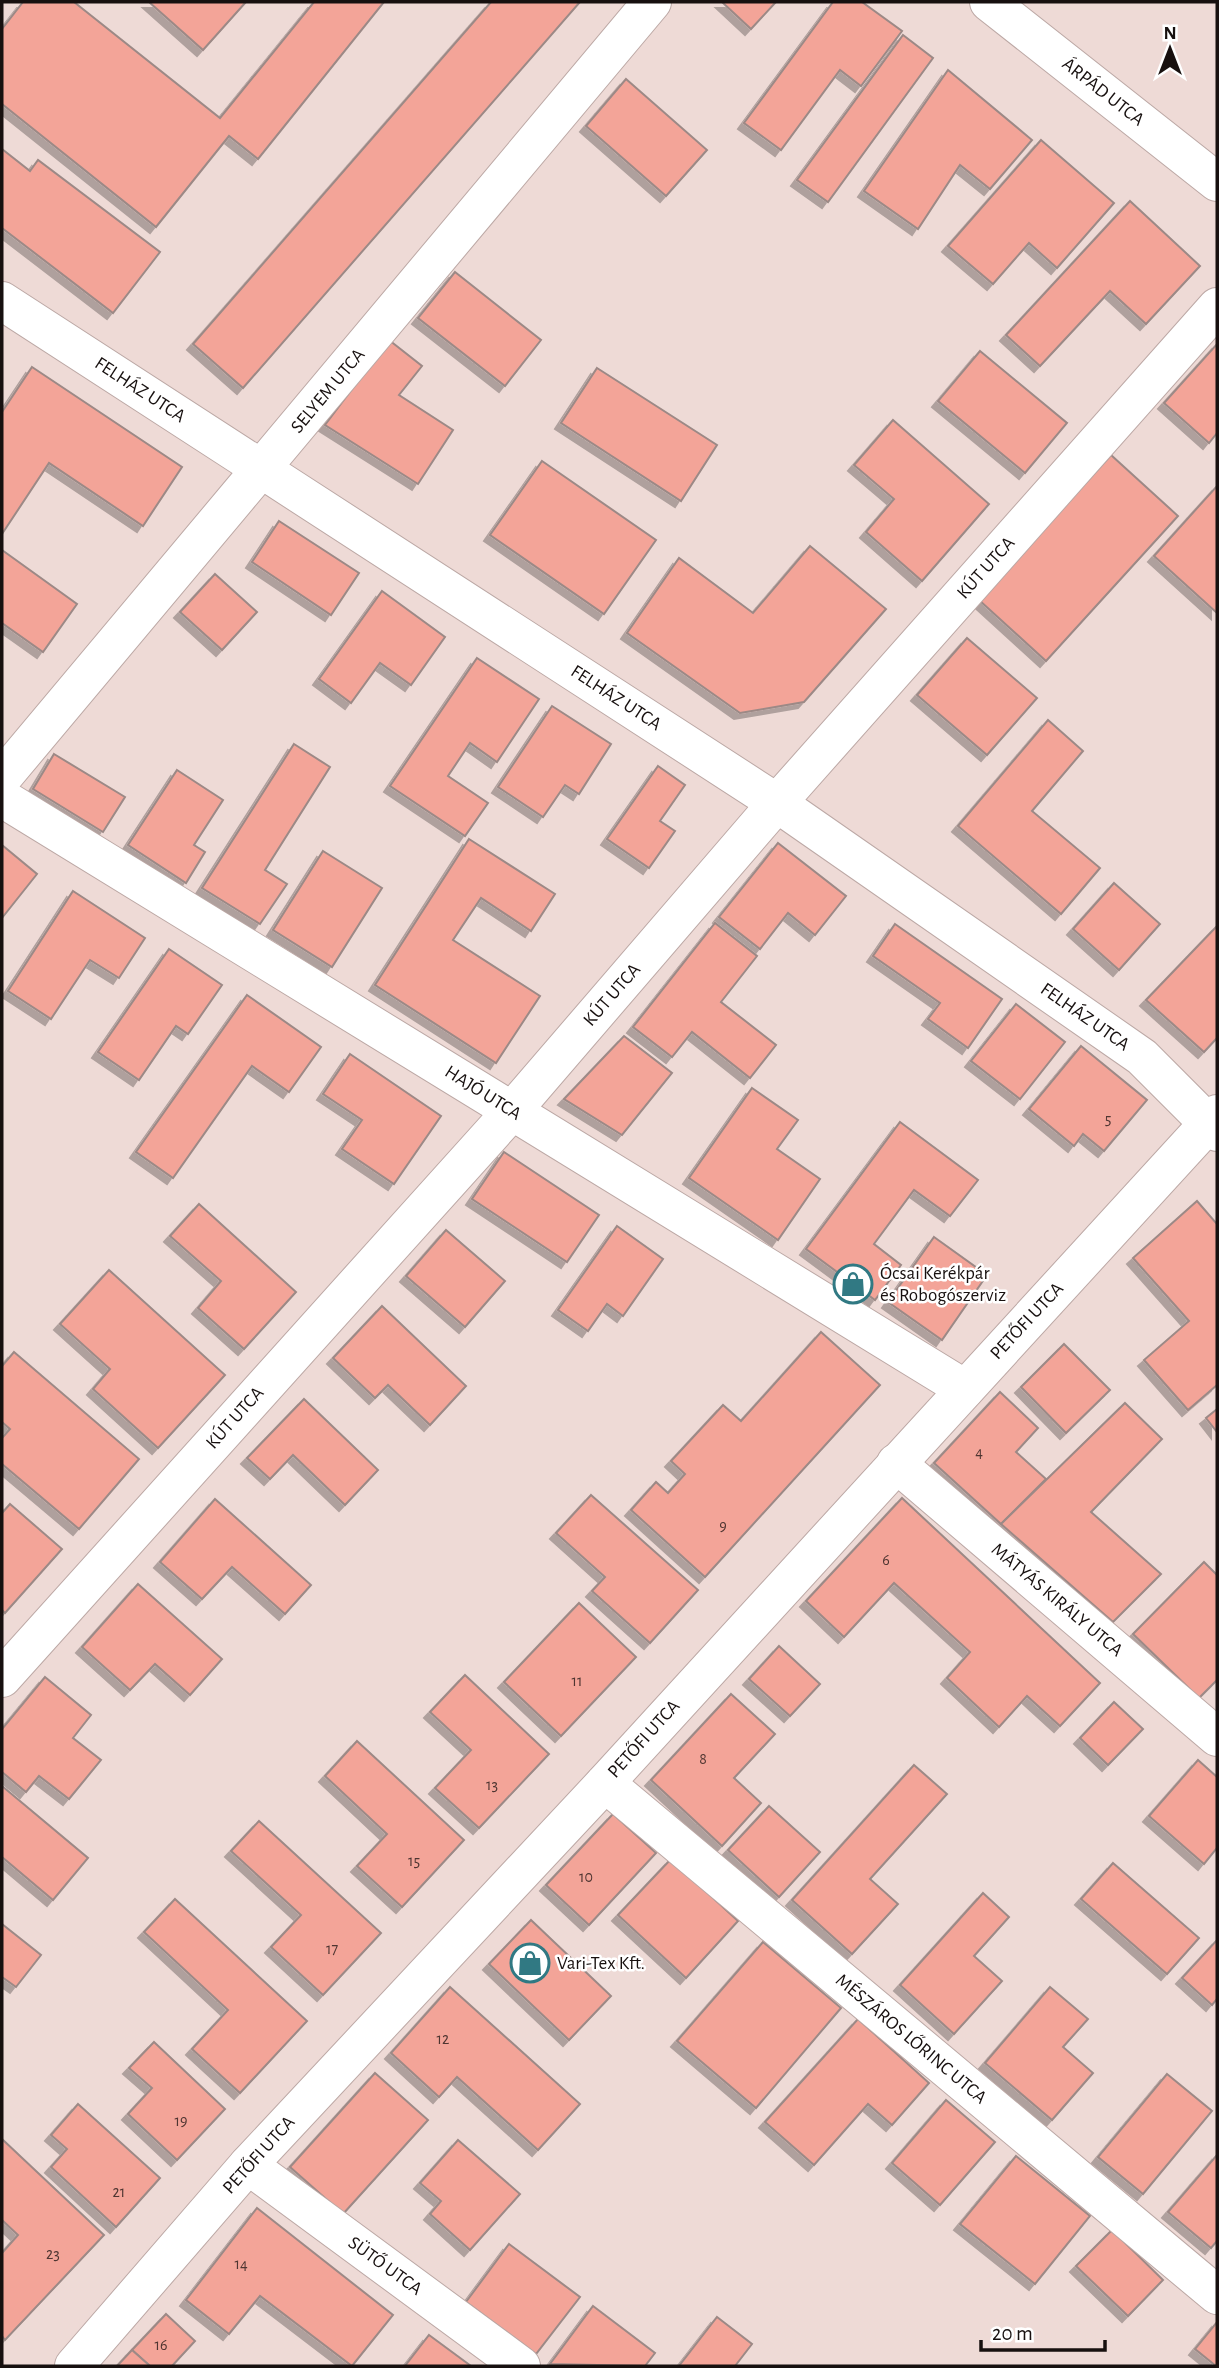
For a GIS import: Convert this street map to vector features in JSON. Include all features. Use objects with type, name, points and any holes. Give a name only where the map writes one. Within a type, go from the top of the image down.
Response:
[{"type":"street","name":"SELYEM UTCA","points":[[2,778],[652,2]]},
{"type":"street","name":"ÁRPÁD UTCA","points":[[989,2],[1217,183]]},
{"type":"street","name":"FELHÁZ UTCA","points":[[2,301],[777,803],[1142,1056],[1215,1123]]},
{"type":"street","name":"KÚT UTCA","points":[[2,1678],[512,1111],[777,803],[1217,307]]},
{"type":"street","name":"HAJÓ UTCA","points":[[2,798],[965,1389]]},
{"type":"street","name":"PETŐFI UTCA","points":[[74,2366],[248,2165],[605,1783],[896,1463],[1215,1123]]},
{"type":"street","name":"MÁTYÁS KIRÁLY UTCA","points":[[896,1463],[1217,1737]]},
{"type":"street","name":"MÉSZÁROS LŐRINC UTCA","points":[[605,1783],[1217,2295]]},
{"type":"street","name":"SÜTŐ UTCA","points":[[248,2165],[521,2366]]},
{"type":"building","points":[[23,2],[74,2],[220,118],[314,2],[384,2],[258,159],[229,136],[156,227],[2,104],[2,29]]},
{"type":"building","points":[[149,2],[246,2],[203,50]]},
{"type":"building","points":[[491,2],[580,2],[243,388],[193,344]]},
{"type":"building","points":[[722,2],[776,2],[751,29]]},
{"type":"building","points":[[833,2],[862,2],[902,31],[861,86],[840,70],[781,150],[744,123]]},
{"type":"building","points":[[903,35],[933,58],[828,202],[797,180]]},
{"type":"building","points":[[948,70],[1032,140],[990,189],[960,165],[918,229],[864,191]]},
{"type":"building","points":[[626,79],[707,150],[666,196],[586,126]]},
{"type":"building","points":[[1041,140],[1114,203],[1057,268],[1029,243],[993,284],[948,246]]},
{"type":"building","points":[[2,149],[30,171],[38,160],[160,252],[113,313],[2,228]]},
{"type":"building","points":[[1130,201],[1200,266],[1146,324],[1110,291],[1040,366],[1006,335]]},
{"type":"building","points":[[455,272],[541,340],[505,386],[418,318]]},
{"type":"building","points":[[389,340],[422,366],[399,395],[453,430],[418,484],[325,425]]},
{"type":"building","points":[[1217,344],[1217,433],[1209,443],[1164,403]]},
{"type":"building","points":[[980,351],[1067,423],[1025,473],[938,401]]},
{"type":"building","points":[[32,367],[182,467],[143,526],[49,463],[2,534],[2,412]]},
{"type":"building","points":[[597,368],[717,445],[681,501],[561,423]]},
{"type":"building","points":[[893,420],[989,504],[922,581],[866,532],[894,499],[854,465]]},
{"type":"building","points":[[1111,455],[1178,516],[1046,661],[979,600]]},
{"type":"building","points":[[542,461],[656,540],[604,614],[490,535]]},
{"type":"building","points":[[1217,486],[1217,613],[1154,556]]},
{"type":"building","points":[[279,521],[359,573],[331,615],[252,562]]},
{"type":"building","points":[[810,546],[886,609],[804,702],[740,713],[627,633],[679,558],[753,613]]},
{"type":"building","points":[[2,550],[77,604],[43,652],[2,623]]},
{"type":"building","points":[[215,574],[257,612],[222,650],[180,612]]},
{"type":"building","points":[[382,591],[445,637],[411,685],[380,663],[351,703],[319,679]]},
{"type":"building","points":[[967,638],[1037,698],[987,755],[917,695]]},
{"type":"building","points":[[477,658],[539,699],[497,762],[470,743],[448,776],[488,803],[465,836],[390,786]]},
{"type":"building","points":[[552,706],[611,744],[579,794],[565,785],[543,817],[498,787]]},
{"type":"building","points":[[1048,720],[1083,751],[1032,811],[1100,868],[1061,914],[958,826]]},
{"type":"building","points":[[294,744],[330,767],[265,870],[287,884],[260,924],[202,888]]},
{"type":"building","points":[[54,754],[125,797],[103,832],[33,789]]},
{"type":"building","points":[[658,766],[685,785],[660,821],[675,831],[649,868],[607,839]]},
{"type":"building","points":[[177,770],[223,800],[194,845],[205,852],[186,883],[128,845]]},
{"type":"building","points":[[469,839],[555,894],[531,931],[481,898],[453,940],[540,996],[496,1063],[375,985]]},
{"type":"building","points":[[778,843],[846,896],[815,935],[788,913],[760,949],[719,917]]},
{"type":"building","points":[[2,845],[37,874],[2,918]]},
{"type":"building","points":[[323,851],[382,888],[332,967],[273,930]]},
{"type":"building","points":[[1114,883],[1160,924],[1119,970],[1073,929]]},
{"type":"building","points":[[73,891],[145,938],[119,978],[90,960],[51,1019],[8,991]]},
{"type":"building","points":[[715,923],[757,956],[721,1002],[776,1045],[750,1078],[692,1032],[672,1057],[633,1027]]},
{"type":"building","points":[[895,924],[1002,999],[968,1048],[928,1019],[940,1003],[873,956]]},
{"type":"building","points":[[1217,926],[1217,1038],[1204,1052],[1146,1000]]},
{"type":"building","points":[[169,949],[222,985],[188,1034],[176,1026],[139,1080],[98,1052]]},
{"type":"building","points":[[247,995],[321,1047],[289,1092],[252,1066],[173,1178],[136,1152]]},
{"type":"building","points":[[1016,1004],[1065,1042],[1020,1099],[971,1061]]},
{"type":"building","points":[[624,1036],[672,1073],[622,1135],[564,1099]]},
{"type":"building","points":[[1081,1046],[1147,1100],[1104,1151],[1083,1134],[1074,1146],[1029,1109]]},
{"type":"building","points":[[350,1054],[441,1116],[394,1184],[342,1149],[362,1120],[323,1094]]},
{"type":"building","points":[[752,1088],[798,1120],[777,1149],[820,1179],[778,1240],[689,1178]]},
{"type":"building","points":[[900,1122],[978,1180],[950,1216],[914,1190],[874,1244],[901,1265],[875,1300],[806,1249]]},
{"type":"building","points":[[504,1152],[599,1215],[567,1262],[472,1199]]},
{"type":"building","points":[[1197,1201],[1217,1224],[1217,1385],[1188,1410],[1144,1360],[1189,1321],[1133,1258]]},
{"type":"building","points":[[199,1204],[296,1292],[244,1349],[198,1308],[221,1281],[170,1236]]},
{"type":"building","points":[[617,1226],[663,1259],[623,1316],[607,1304],[588,1331],[558,1310]]},
{"type":"building","points":[[446,1230],[505,1281],[465,1327],[406,1276]]},
{"type":"building","points":[[934,1237],[987,1275],[942,1340],[888,1302]]},
{"type":"building","points":[[109,1270],[225,1375],[158,1448],[93,1389],[110,1369],[60,1324]]},
{"type":"building","points":[[382,1306],[466,1386],[430,1425],[388,1385],[375,1398],[333,1358]]},
{"type":"building","points":[[821,1332],[880,1385],[705,1577],[631,1510],[656,1482],[668,1493],[685,1474],[671,1461],[723,1405],[741,1421]]},
{"type":"building","points":[[1064,1344],[1110,1390],[1066,1433],[1021,1387]]},
{"type":"building","points":[[14,1352],[139,1459],[79,1529],[2,1464],[2,1438],[10,1429],[2,1422],[2,1366]]},
{"type":"building","points":[[1000,1392],[1038,1428],[1016,1452],[1046,1479],[1001,1524],[934,1463]]},
{"type":"building","points":[[304,1399],[378,1470],[345,1505],[293,1455],[270,1479],[247,1458]]},
{"type":"building","points":[[1125,1403],[1162,1439],[1091,1512],[1161,1574],[1113,1622],[1001,1524]]},
{"type":"building","points":[[1217,1409],[1217,1432],[1206,1418]]},
{"type":"building","points":[[591,1495],[698,1590],[650,1643],[592,1591],[605,1577],[556,1533]]},
{"type":"building","points":[[902,1498],[1100,1683],[1060,1726],[1027,1696],[999,1727],[947,1678],[970,1652],[894,1583],[844,1637],[806,1601]]},
{"type":"building","points":[[215,1499],[311,1585],[285,1614],[232,1567],[202,1599],[160,1562]]},
{"type":"building","points":[[10,1504],[62,1549],[5,1613],[2,1610],[2,1513]]},
{"type":"building","points":[[1204,1562],[1217,1575],[1217,1680],[1199,1698],[1133,1634]]},
{"type":"building","points":[[138,1584],[222,1659],[190,1695],[155,1664],[130,1690],[82,1647]]},
{"type":"building","points":[[579,1603],[636,1657],[561,1736],[504,1682]]},
{"type":"building","points":[[779,1646],[820,1684],[790,1716],[749,1679]]},
{"type":"building","points":[[465,1675],[549,1754],[479,1828],[435,1788],[471,1750],[430,1712]]},
{"type":"building","points":[[45,1677],[91,1715],[73,1738],[101,1760],[69,1799],[39,1776],[26,1792],[2,1772],[2,1729]]},
{"type":"building","points":[[731,1694],[775,1734],[734,1778],[761,1803],[722,1846],[651,1780]]},
{"type":"building","points":[[1114,1702],[1143,1729],[1108,1765],[1080,1738]]},
{"type":"building","points":[[357,1741],[464,1840],[402,1907],[357,1866],[387,1834],[325,1776]]},
{"type":"building","points":[[1198,1760],[1217,1777],[1217,1848],[1204,1864],[1149,1816]]},
{"type":"building","points":[[914,1765],[947,1794],[870,1879],[898,1904],[852,1954],[792,1900]]},
{"type":"building","points":[[2,1786],[88,1858],[53,1900],[2,1857]]},
{"type":"building","points":[[769,1806],[820,1852],[779,1897],[728,1850]]},
{"type":"building","points":[[613,1814],[656,1853],[589,1925],[546,1885]]},
{"type":"building","points":[[259,1821],[381,1933],[323,1995],[271,1947],[301,1915],[231,1851]]},
{"type":"building","points":[[671,1859],[738,1921],[686,1978],[618,1915]]},
{"type":"building","points":[[1113,1863],[1199,1938],[1167,1974],[1081,1899]]},
{"type":"building","points":[[983,1893],[1009,1917],[974,1956],[1002,1981],[954,2034],[900,1985]]},
{"type":"building","points":[[175,1899],[307,2021],[240,2093],[192,2049],[228,2010],[144,1932]]},
{"type":"building","points":[[531,1920],[611,1996],[569,2040],[489,1964]]},
{"type":"building","points":[[2,1924],[41,1955],[16,1987],[2,1977]]},
{"type":"building","points":[[1217,1940],[1217,1999],[1212,2005],[1182,1978]]},
{"type":"building","points":[[763,1942],[841,2008],[756,2108],[677,2041]]},
{"type":"building","points":[[450,1987],[580,2104],[538,2150],[457,2077],[439,2097],[391,2053]]},
{"type":"building","points":[[1050,1987],[1088,2019],[1063,2047],[1093,2073],[1052,2120],[985,2063]]},
{"type":"building","points":[[858,2019],[929,2083],[892,2125],[868,2104],[814,2165],[765,2122]]},
{"type":"building","points":[[154,2042],[225,2109],[177,2160],[128,2114],[152,2088],[129,2068]]},
{"type":"building","points":[[375,2073],[428,2120],[343,2214],[290,2167]]},
{"type":"building","points":[[1167,2074],[1212,2111],[1143,2194],[1098,2157]]},
{"type":"building","points":[[946,2100],[995,2142],[940,2205],[892,2163]]},
{"type":"building","points":[[78,2104],[160,2178],[116,2227],[51,2167],[67,2149],[51,2135]]},
{"type":"building","points":[[2,2139],[104,2235],[5,2340],[2,2336],[2,2253],[18,2235],[2,2220]]},
{"type":"building","points":[[458,2140],[520,2194],[470,2250],[430,2214],[441,2201],[420,2183]]},
{"type":"building","points":[[1217,2155],[1217,2241],[1211,2248],[1168,2212]]},
{"type":"building","points":[[1016,2156],[1090,2216],[1035,2284],[960,2224]]},
{"type":"building","points":[[257,2208],[393,2315],[352,2366],[260,2296],[229,2334],[186,2300]]},
{"type":"building","points":[[1112,2230],[1163,2280],[1128,2316],[1076,2266]]},
{"type":"building","points":[[509,2244],[580,2297],[536,2354],[466,2302]]},
{"type":"building","points":[[593,2306],[655,2353],[645,2366],[550,2364]]},
{"type":"building","points":[[166,2314],[195,2341],[172,2366],[150,2366],[132,2350]]},
{"type":"building","points":[[717,2317],[752,2344],[735,2366],[679,2366]]},
{"type":"building","points":[[1217,2322],[1217,2366],[1216,2366],[1195,2349]]},
{"type":"building","points":[[429,2335],[471,2366],[405,2366]]},
{"type":"building","points":[[132,2350],[150,2366],[117,2366]]},
{"type":"place","name":"Ócsai Kerékpár és Robogószerviz","points":[[853,1284]]},
{"type":"place","name":"Vari-Tex Kft.","points":[[530,1963]]}]
